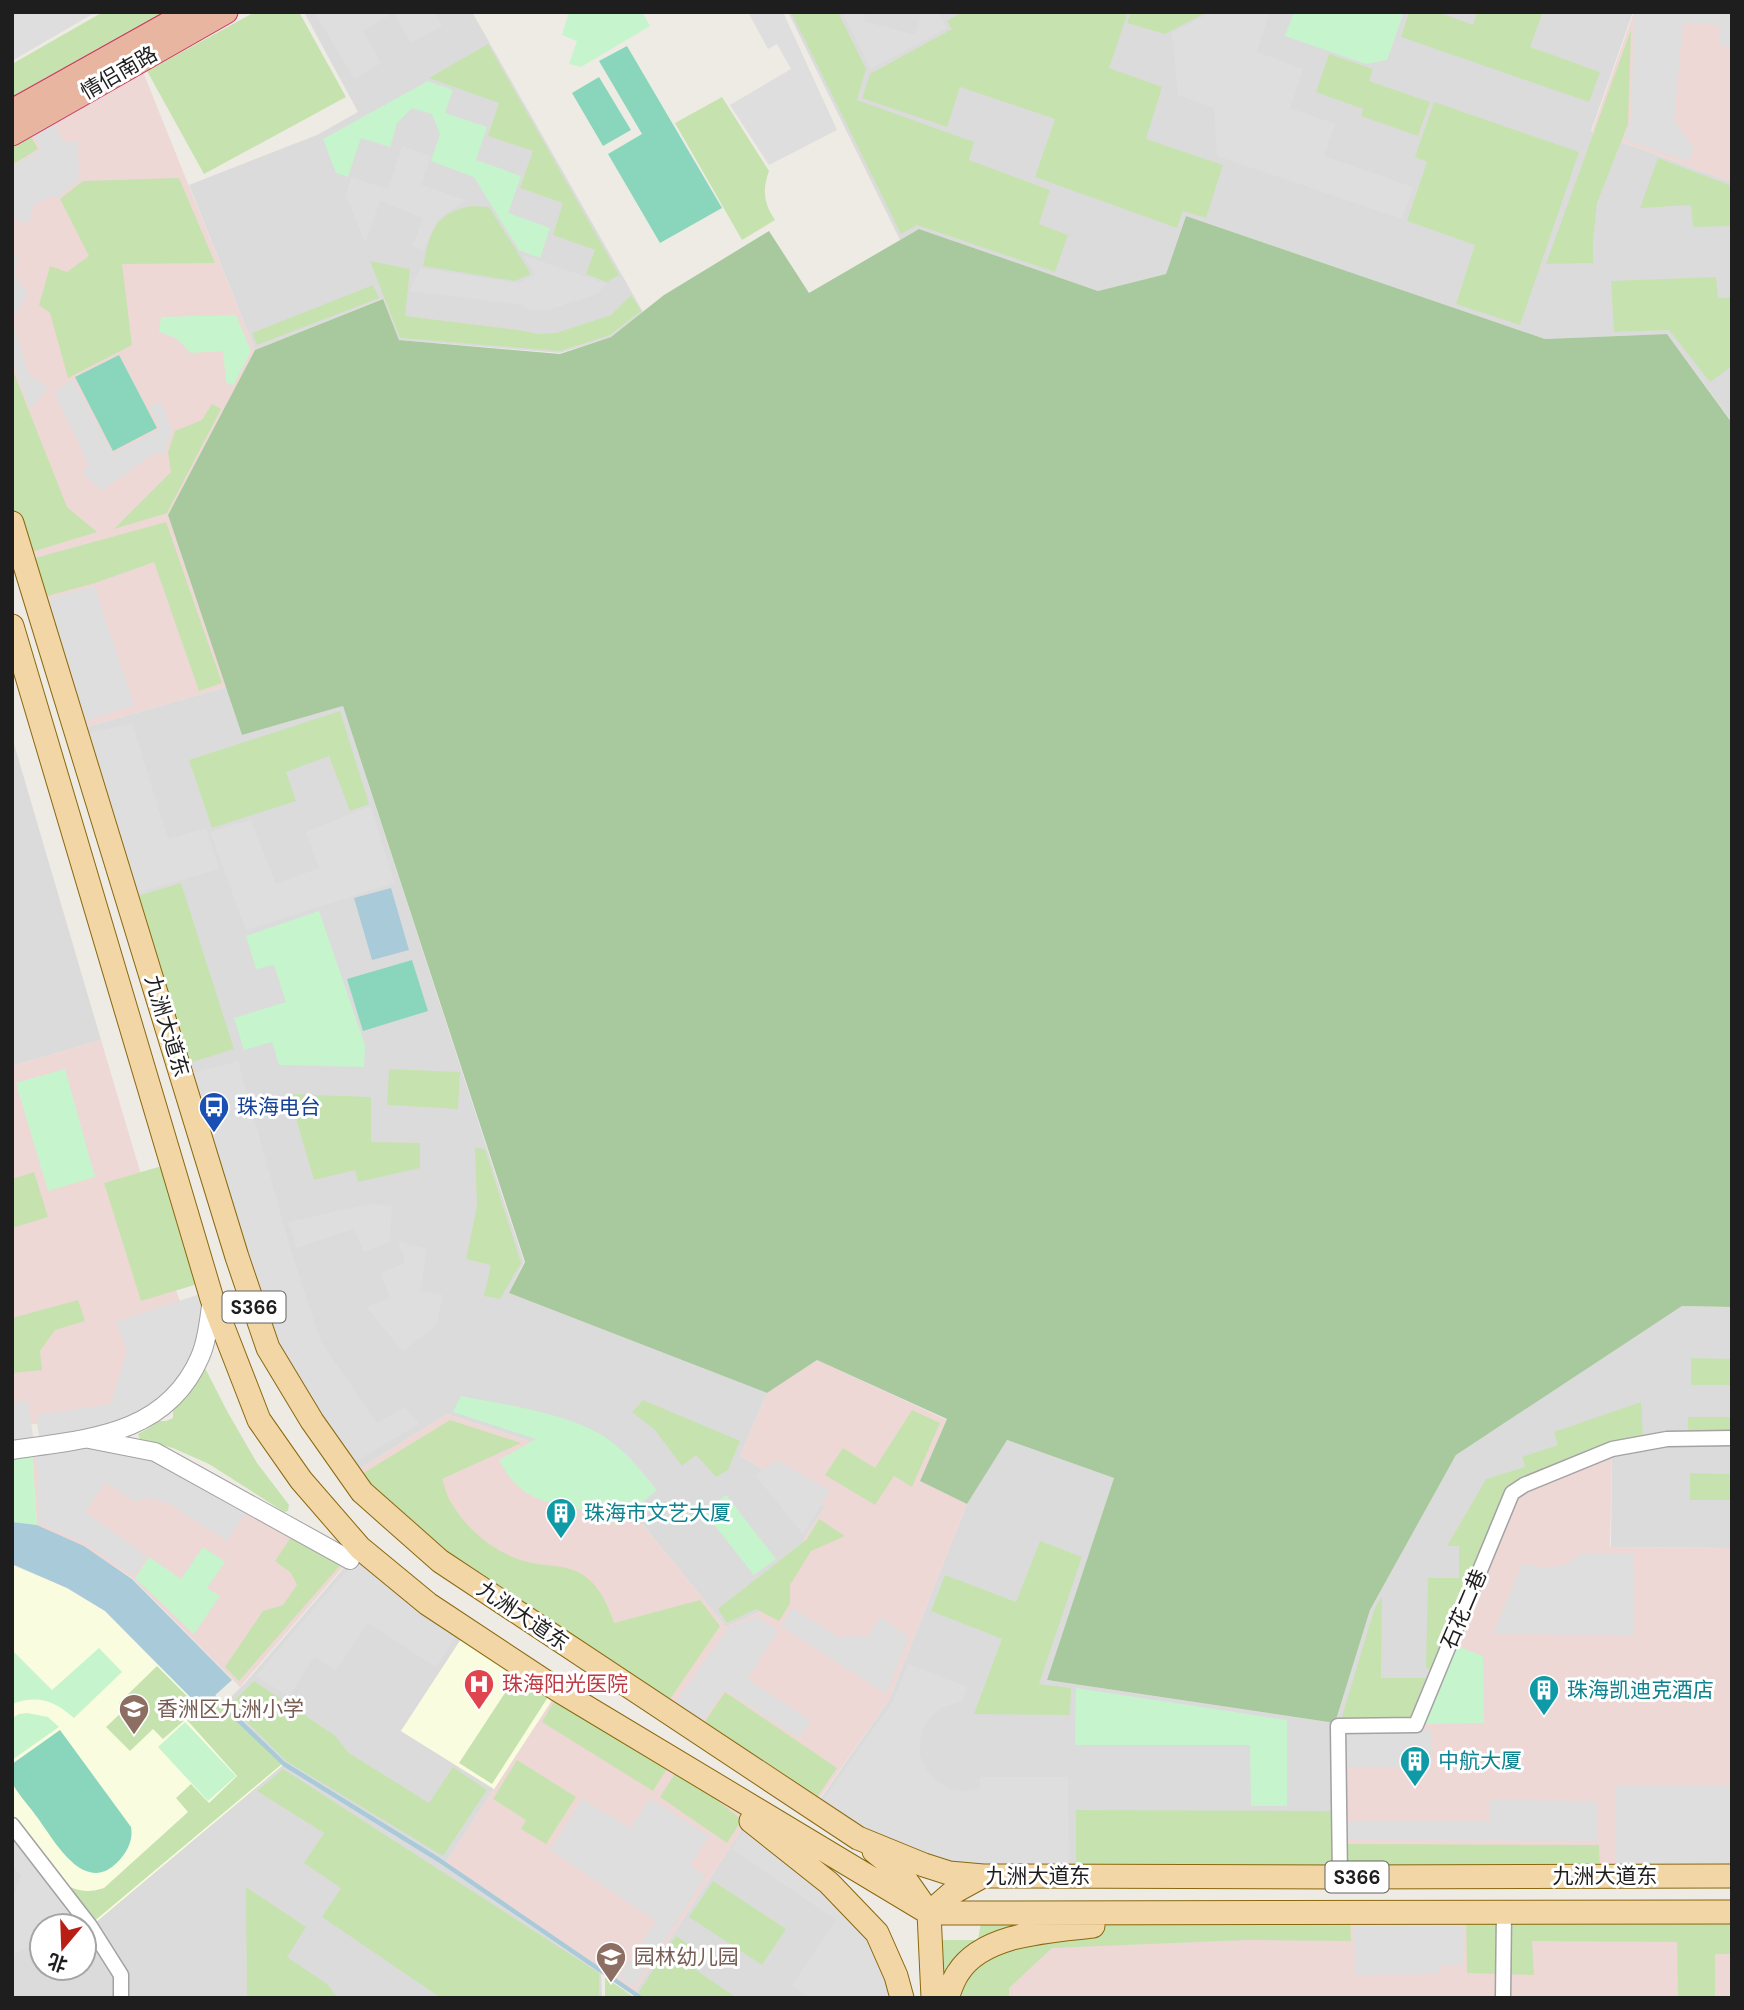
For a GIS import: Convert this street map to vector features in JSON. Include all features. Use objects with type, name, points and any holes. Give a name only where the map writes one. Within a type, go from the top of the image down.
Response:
[{"type":"highway","name":"情侣南路","points":[[12,111],[189,12]]},
{"type":"highway","name":"情侣南路","points":[[12,134],[226,12]]},
{"type":"main road","name":"九洲大道东","points":[[12,523],[237,1257],[268,1348],[312,1421],[362,1492],[439,1561],[858,1838],[949,1873],[983,1876],[1732,1876]]},
{"type":"main road","name":"九洲大道东","points":[[12,626],[212,1299],[259,1420],[301,1480],[360,1548],[428,1604],[558,1690],[929,1913],[1732,1912]]},
{"type":"main road","points":[[677,1762],[829,1883],[877,1933],[896,1976],[902,1998]]},
{"type":"main road","points":[[858,1838],[901,1873],[929,1913],[933,1998]]},
{"type":"main road","points":[[916,1998],[922,1936],[929,1913],[952,1893],[983,1876]]},
{"type":"main road","points":[[947,1998],[959,1971],[981,1950],[1002,1941],[1050,1931],[1189,1914]]},
{"type":"street","points":[[12,1450],[89,1439],[140,1422],[161,1409],[178,1392],[200,1357],[212,1299]]},
{"type":"street","name":"石花二巷","points":[[1340,1877],[1338,1726],[1416,1725],[1512,1493],[1524,1485],[1612,1449],[1667,1439],[1732,1438]]},
{"type":"street","points":[[89,1439],[155,1452],[350,1560]]},
{"type":"street","points":[[12,1825],[90,1926],[121,1975],[121,1998]]},
{"type":"street","points":[[1503,1998],[1504,1913]]},
{"type":"shaded area","points":[[13,12],[96,12],[12,61]]},
{"type":"shaded area","points":[[304,12],[472,12],[643,312],[611,337],[560,353],[399,340],[382,299],[255,350],[189,185],[317,135],[358,112]]},
{"type":"shaded area","points":[[314,12],[434,12],[442,26],[411,43],[393,13],[363,31],[381,63],[354,79]]},
{"type":"shaded area","points":[[748,12],[783,12],[837,130],[769,165],[730,105],[791,69],[777,44],[768,49]]},
{"type":"shaded area","points":[[788,12],[1633,12],[1591,131],[1732,182],[1732,422],[1667,334],[1545,339],[1186,216],[1166,274],[1098,291],[919,229],[900,240]]},
{"type":"shaded area","points":[[842,12],[866,12],[864,21],[915,35],[922,12],[938,12],[947,28],[871,69]]},
{"type":"shaded area","points":[[1211,12],[1269,14],[1257,52],[1303,69],[1290,108],[1335,124],[1324,156],[1413,187],[1402,219],[1217,156],[1214,108],[1178,95],[1172,33]]},
{"type":"shaded area","points":[[1634,12],[1732,12],[1732,182],[1592,131]]},
{"type":"shaded area","points":[[1637,12],[1732,12],[1732,47],[1719,45],[1719,25],[1683,23],[1674,120],[1694,148],[1689,162],[1624,139],[1631,120],[1634,21]]},
{"type":"shaded area","points":[[139,62],[255,350],[168,515],[226,687],[76,730],[12,522],[12,135]]},
{"type":"shaded area","points":[[49,116],[64,142],[78,142],[79,180],[58,197],[52,196],[34,205],[28,223],[12,219],[12,167],[41,149],[29,128]]},
{"type":"shaded area","points":[[402,146],[431,156],[421,185],[465,200],[438,219],[423,251],[413,246],[423,218],[380,201],[365,243],[346,195],[351,177],[388,189]]},
{"type":"shaded area","points":[[523,255],[606,284],[597,294],[540,310],[524,308],[523,305],[409,291],[421,268],[518,283],[535,275]]},
{"type":"shaded area","points":[[12,256],[18,257],[14,275],[28,294],[12,319]]},
{"type":"shaded area","points":[[12,320],[29,374],[48,388],[30,409],[12,362]]},
{"type":"shaded area","points":[[73,379],[113,454],[160,429],[149,406],[161,402],[172,431],[164,453],[151,455],[102,491],[82,473],[89,465],[54,392]]},
{"type":"shaded area","points":[[94,586],[134,705],[79,723],[41,601]]},
{"type":"shaded area","points":[[226,687],[242,735],[343,706],[524,1262],[509,1293],[767,1393],[740,1456],[825,1506],[758,1613],[726,1627],[592,1462],[447,1414],[350,1475],[268,1348],[76,730]]},
{"type":"shaded area","points":[[132,723],[168,839],[206,828],[219,869],[130,895],[81,735]]},
{"type":"shaded area","points":[[12,737],[101,1040],[12,1066]]},
{"type":"shaded area","points":[[371,806],[394,883],[246,930],[210,832],[251,820],[276,884],[319,868],[306,832]]},
{"type":"shaded area","points":[[101,1040],[190,1331],[106,1414],[12,1427],[12,1066]]},
{"type":"shaded area","points":[[238,1061],[291,1251],[321,1342],[377,1423],[405,1407],[419,1424],[351,1464],[272,1347],[187,1074]]},
{"type":"shaded area","points":[[371,1204],[392,1206],[389,1242],[364,1252],[354,1229],[297,1248],[288,1222]]},
{"type":"shaded area","points":[[398,1241],[427,1249],[420,1291],[443,1295],[436,1326],[403,1351],[366,1307],[390,1298],[381,1273],[405,1263]]},
{"type":"shaded area","points":[[203,1293],[203,1329],[198,1353],[174,1390],[138,1418],[40,1443],[36,1415],[111,1404],[127,1351],[116,1322]]},
{"type":"shaded area","points":[[1682,1306],[1732,1307],[1732,1548],[1611,1547],[1612,1450],[1340,1877],[983,1875],[814,1808],[889,1700],[967,1504],[1006,1440],[1114,1478],[1047,1680],[1335,1723],[1370,1610],[1456,1455]]},
{"type":"shaded area","points":[[817,1360],[947,1420],[920,1481],[967,1504],[889,1700],[813,1808],[350,1475],[447,1414],[592,1462],[726,1627],[758,1613],[825,1506],[740,1456],[767,1393]]},
{"type":"shaded area","points":[[28,1400],[34,1443],[12,1446],[12,1402]]},
{"type":"shaded area","points":[[89,1439],[349,1560],[240,1687],[132,1578],[84,1546],[37,1525],[32,1447]]},
{"type":"shaded area","points":[[89,1443],[155,1457],[249,1508],[227,1541],[170,1504],[149,1498],[135,1502],[105,1482],[85,1512],[147,1556],[134,1576],[85,1543],[39,1523],[36,1451]]},
{"type":"shaded area","points":[[1612,1449],[1610,1547],[1732,1548],[1732,1875],[1340,1877],[1335,1723],[1414,1723],[1512,1493]]},
{"type":"shaded area","points":[[777,1460],[830,1491],[803,1534],[755,1475]]},
{"type":"shaded area","points":[[360,1549],[467,1630],[401,1731],[494,1789],[445,1864],[601,1971],[602,1998],[12,1998],[12,1826],[78,1912],[28,1912],[28,1982],[98,1982],[98,1920],[284,1764],[223,1705]]},
{"type":"shaded area","points":[[1583,1553],[1633,1554],[1633,1635],[1493,1634],[1522,1564],[1546,1568],[1564,1565]]},
{"type":"shaded area","points":[[360,1555],[459,1631],[436,1667],[368,1623],[336,1670],[314,1657],[289,1697],[256,1676]]},
{"type":"shaded area","name":"香洲区九洲小学","points":[[12,1565],[67,1588],[105,1611],[201,1708],[214,1697],[284,1764],[98,1920],[98,1912],[79,1912],[12,1825]]},
{"type":"shaded area","points":[[793,1608],[838,1637],[868,1636],[880,1617],[909,1637],[886,1694],[781,1626]]},
{"type":"shaded area","points":[[757,1616],[778,1631],[747,1679],[811,1721],[799,1738],[724,1690],[699,1726],[671,1709],[727,1629]]},
{"type":"shaded area","name":"珠海阳光医院","points":[[467,1630],[558,1691],[494,1789],[401,1731]]},
{"type":"shaded area","points":[[908,1664],[967,1687],[962,1701],[941,1708],[923,1729],[920,1756],[935,1780],[948,1788],[961,1791],[980,1788],[980,1777],[1068,1777],[1069,1869],[939,1866],[819,1806],[893,1701]]},
{"type":"shaded area","points":[[558,1691],[677,1762],[749,1819],[634,1993],[445,1864]]},
{"type":"shaded area","points":[[1344,1729],[1432,1730],[1432,1768],[1344,1768]]},
{"type":"shaded area","points":[[1615,1785],[1732,1786],[1732,1870],[1615,1869]]},
{"type":"shaded area","points":[[650,1798],[709,1836],[690,1865],[706,1876],[634,1987],[619,1977],[656,1921],[550,1850],[582,1799],[631,1828]]},
{"type":"shaded area","points":[[1489,1800],[1597,1801],[1597,1841],[1348,1840],[1348,1822],[1489,1822]]},
{"type":"shaded area","points":[[749,1819],[829,1883],[902,1998],[641,1998],[634,1993]]},
{"type":"shaded area","points":[[748,1824],[873,1937],[897,1998],[809,1998],[792,1985],[836,1920],[732,1849]]},
{"type":"shaded area","points":[[12,1831],[72,1912],[28,1912],[28,1948],[12,1955],[12,1901],[21,1876],[12,1865]]},
{"type":"shaded area","points":[[1732,1913],[1732,1998],[947,1998],[1050,1932]]},
{"type":"shaded area","points":[[1463,1916],[1464,1965],[1439,1965],[1439,1974],[1355,1975],[1354,1917]]},
{"type":"green space","points":[[103,12],[181,12],[12,108],[12,64]]},
{"type":"green space","points":[[255,12],[299,12],[346,97],[204,174],[147,71]]},
{"type":"green space","points":[[562,12],[642,12],[650,26],[581,67],[569,64],[577,41],[562,35],[568,15]]},
{"type":"green space","points":[[791,12],[838,12],[866,69],[857,100],[974,142],[969,160],[1050,190],[1039,224],[1068,235],[1055,272],[917,225],[901,234]]},
{"type":"green space","points":[[962,12],[1119,12],[1127,15],[1109,68],[1162,87],[1146,139],[1223,165],[1206,218],[1183,211],[1177,228],[1035,177],[1055,119],[960,87],[947,127],[862,98],[870,74],[952,29],[947,21]]},
{"type":"green space","points":[[1131,12],[1207,12],[1165,34],[1127,23]]},
{"type":"green space","points":[[1294,12],[1404,12],[1387,60],[1366,64],[1285,36]]},
{"type":"green space","points":[[1409,12],[1437,12],[1473,25],[1477,12],[1543,12],[1530,47],[1600,72],[1589,102],[1401,37]]},
{"type":"green space","points":[[1631,30],[1628,124],[1597,203],[1593,263],[1546,264]]},
{"type":"green space","points":[[488,44],[619,275],[607,282],[586,274],[595,250],[553,235],[563,203],[520,188],[533,151],[488,136],[499,103],[429,78]]},
{"type":"green space","points":[[627,46],[722,208],[660,243],[608,154],[642,134],[599,61]]},
{"type":"green space","points":[[1329,54],[1373,69],[1369,81],[1430,102],[1418,136],[1361,116],[1363,109],[1316,92]]},
{"type":"green space","points":[[599,77],[631,130],[603,146],[572,93]]},
{"type":"green space","points":[[428,81],[453,90],[445,113],[487,127],[476,160],[521,176],[508,213],[550,228],[540,258],[519,250],[474,177],[431,161],[440,134],[432,114],[412,108],[397,123],[390,147],[361,138],[348,177],[336,173],[323,139]]},
{"type":"green space","points":[[722,97],[769,171],[765,197],[775,220],[742,240],[675,123]]},
{"type":"green space","points":[[1434,102],[1579,152],[1520,325],[1456,304],[1475,245],[1407,221],[1427,162],[1415,157]]},
{"type":"green space","points":[[28,131],[38,149],[12,165],[12,140]]},
{"type":"green space","points":[[1658,158],[1732,186],[1732,226],[1693,227],[1691,205],[1640,208]]},
{"type":"green space","points":[[179,178],[215,263],[122,264],[132,345],[68,378],[50,313],[39,305],[50,266],[67,272],[89,256],[60,199],[83,181]]},
{"type":"green space","points":[[472,206],[489,207],[531,274],[515,281],[423,266],[428,243],[436,226],[449,214]]},
{"type":"green space","points":[[1186,216],[1545,339],[1667,334],[1732,423],[1732,1307],[1682,1306],[1456,1455],[1370,1610],[1335,1723],[1047,1680],[1114,1478],[1007,1440],[967,1504],[920,1481],[947,1419],[817,1360],[767,1393],[509,1293],[525,1262],[343,706],[242,735],[168,515],[255,350],[383,299],[399,340],[560,354],[611,337],[664,295],[769,231],[809,293],[919,229],[1098,291],[1166,274]]},
{"type":"green space","points":[[370,261],[410,269],[405,316],[539,334],[556,333],[611,315],[631,295],[641,311],[610,335],[560,351],[400,338]]},
{"type":"green space","points":[[1716,277],[1718,298],[1732,297],[1732,366],[1710,382],[1669,330],[1614,332],[1611,281]]},
{"type":"green space","points":[[373,285],[379,298],[257,345],[252,333]]},
{"type":"green space","points":[[236,315],[251,351],[233,386],[226,382],[223,351],[191,353],[176,338],[159,332],[161,317]]},
{"type":"green space","points":[[119,355],[157,428],[113,451],[75,377]]},
{"type":"green space","points":[[12,368],[67,507],[97,532],[25,554],[12,512]]},
{"type":"green space","points":[[212,404],[221,409],[167,513],[114,529],[171,472],[168,452],[175,431],[202,420]]},
{"type":"green space","points":[[166,522],[222,683],[199,691],[154,562],[95,583],[40,598],[28,560]]},
{"type":"green space","points":[[340,711],[369,804],[350,811],[329,756],[286,772],[296,801],[212,828],[189,760]]},
{"type":"green space","points":[[181,883],[234,1049],[186,1064],[134,897]]},
{"type":"green space","points":[[319,911],[365,1045],[364,1067],[279,1065],[272,1042],[244,1050],[234,1018],[286,1002],[274,965],[256,969],[246,936]]},
{"type":"green space","points":[[412,960],[428,1011],[363,1031],[347,979]]},
{"type":"green space","points":[[65,1069],[95,1177],[48,1191],[16,1083]]},
{"type":"green space","points":[[389,1069],[460,1072],[458,1109],[387,1105]]},
{"type":"green space","points":[[289,1094],[371,1097],[371,1142],[420,1143],[420,1168],[358,1182],[355,1170],[314,1180]]},
{"type":"green space","points":[[475,1148],[485,1149],[521,1263],[500,1299],[484,1296],[491,1265],[466,1259],[477,1206]]},
{"type":"green space","points":[[165,1165],[201,1283],[141,1301],[104,1183]]},
{"type":"green space","points":[[34,1172],[48,1217],[12,1228],[12,1179]]},
{"type":"green space","points":[[78,1300],[85,1321],[55,1330],[40,1351],[42,1370],[13,1373],[12,1318]]},
{"type":"green space","points":[[1691,1358],[1732,1359],[1732,1385],[1691,1385]]},
{"type":"green space","points":[[203,1364],[257,1463],[289,1505],[288,1511],[284,1512],[209,1464],[173,1448],[140,1439],[138,1434],[159,1421],[173,1418],[173,1409],[197,1382]]},
{"type":"green space","points":[[461,1396],[540,1412],[597,1432],[625,1453],[657,1490],[616,1524],[598,1515],[537,1498],[523,1490],[511,1478],[499,1460],[536,1439],[453,1412]]},
{"type":"green space","points":[[643,1400],[740,1441],[728,1470],[716,1477],[696,1455],[682,1466],[654,1429],[632,1412]]},
{"type":"green space","points":[[1641,1402],[1643,1438],[1519,1481],[1433,1670],[1426,1668],[1428,1578],[1459,1578],[1459,1546],[1447,1546],[1486,1479],[1525,1467],[1522,1457],[1558,1445],[1554,1432]]},
{"type":"green space","points":[[912,1410],[940,1423],[912,1487],[894,1476],[875,1505],[825,1475],[843,1448],[875,1468]]},
{"type":"green space","points":[[1688,1417],[1732,1417],[1732,1444],[1688,1443]]},
{"type":"green space","points":[[450,1420],[521,1443],[442,1479],[459,1514],[475,1532],[495,1548],[517,1559],[580,1573],[600,1592],[614,1623],[700,1600],[720,1626],[666,1705],[444,1558],[357,1477]]},
{"type":"green space","points":[[32,1447],[37,1525],[12,1522],[12,1450]]},
{"type":"green space","points":[[1690,1473],[1732,1474],[1732,1500],[1690,1500]]},
{"type":"green space","points":[[726,1495],[776,1559],[754,1575],[704,1512]]},
{"type":"green space","points":[[819,1519],[845,1536],[811,1551],[790,1585],[790,1604],[779,1621],[756,1609],[727,1623],[718,1609],[807,1539]]},
{"type":"green space","points":[[293,1534],[343,1562],[239,1681],[225,1667],[263,1611],[283,1605],[297,1585],[291,1573],[275,1561]]},
{"type":"green space","points":[[1040,1541],[1082,1557],[1039,1684],[1071,1688],[1070,1715],[974,1714],[1002,1639],[931,1611],[945,1575],[1016,1602]]},
{"type":"green space","points":[[203,1547],[225,1562],[207,1588],[220,1596],[194,1634],[135,1578],[149,1557],[181,1579]]},
{"type":"green space","points":[[1382,1596],[1381,1678],[1429,1678],[1412,1719],[1341,1720],[1374,1610]]},
{"type":"green space","points":[[1455,1645],[1483,1656],[1484,1723],[1423,1724]]},
{"type":"green space","points":[[99,1648],[122,1672],[74,1718],[60,1707],[46,1701],[30,1700],[12,1704],[12,1650],[52,1690]]},
{"type":"green space","points":[[157,1666],[201,1710],[214,1699],[282,1764],[98,1918],[98,1912],[81,1912],[64,1890],[70,1887],[87,1891],[104,1888],[188,1812],[176,1798],[191,1784],[209,1803],[237,1776],[186,1719],[163,1739],[153,1729],[130,1751],[106,1727],[124,1710],[119,1703]]},
{"type":"green space","points":[[518,1673],[550,1694],[492,1784],[459,1763]]},
{"type":"green space","points":[[254,1681],[334,1735],[349,1753],[429,1803],[453,1767],[487,1790],[443,1856],[286,1761],[230,1705]]},
{"type":"green space","points":[[1076,1688],[1287,1720],[1287,1806],[1251,1806],[1250,1745],[1075,1745]]},
{"type":"green space","points":[[725,1692],[837,1768],[813,1803],[701,1727]]},
{"type":"green space","points":[[558,1695],[670,1764],[653,1791],[542,1722]]},
{"type":"green space","points":[[27,1713],[48,1717],[59,1727],[12,1760],[12,1718]]},
{"type":"green space","points":[[185,1722],[236,1776],[208,1801],[158,1747]]},
{"type":"green space","points":[[60,1730],[131,1827],[130,1843],[122,1857],[109,1869],[97,1873],[85,1871],[63,1853],[13,1785],[12,1764]]},
{"type":"green space","points":[[517,1760],[576,1797],[546,1844],[521,1829],[526,1820],[493,1799]]},
{"type":"green space","points":[[283,1769],[599,1973],[599,1998],[441,1998],[322,1917],[341,1888],[304,1863],[324,1833],[257,1791]]},
{"type":"green space","points":[[678,1769],[742,1820],[727,1843],[660,1797]]},
{"type":"green space","points":[[1076,1810],[1334,1811],[1333,1872],[1076,1871]]},
{"type":"green space","points":[[1348,1844],[1599,1845],[1600,1873],[1348,1873]]},
{"type":"green space","points":[[713,1881],[786,1929],[762,1965],[689,1917]]},
{"type":"green space","points":[[246,1887],[306,1927],[287,1957],[327,1984],[338,1998],[247,1998]]},
{"type":"green space","points":[[982,1916],[1350,1917],[1351,1941],[1247,1940],[1052,1948],[1009,1988],[1009,1998],[936,1998],[935,1940],[978,1940]]},
{"type":"green space","points":[[1466,1916],[1732,1916],[1732,1954],[1715,1954],[1715,1998],[1678,1998],[1677,1942],[1532,1941],[1534,1975],[1467,1973]]},
{"type":"green space","points":[[676,1936],[705,1956],[696,1970],[737,1998],[646,1998],[638,1993]]},
{"type":"green space","name":"园林幼儿园","points":[[605,1977],[635,1998],[605,1998]]},
{"type":"water","points":[[391,888],[409,950],[372,960],[354,898]]},
{"type":"water","points":[[12,1522],[37,1525],[84,1546],[132,1579],[232,1680],[201,1708],[105,1611],[67,1588],[12,1564]]},
{"type":"waterway","points":[[211,1694],[284,1764],[439,1860],[641,1998]]},
{"type":"place","name":"珠海电台","points":[[214,1134]]},
{"type":"place","name":"珠海市文艺大厦","points":[[561,1540]]},
{"type":"place","name":"珠海阳光医院","points":[[479,1711]]},
{"type":"place","name":"珠海凯迪克酒店","points":[[1544,1717]]},
{"type":"place","name":"香洲区九洲小学","points":[[134,1736]]},
{"type":"place","name":"中航大厦","points":[[1415,1788]]},
{"type":"place","name":"园林幼儿园","points":[[611,1984]]}]
